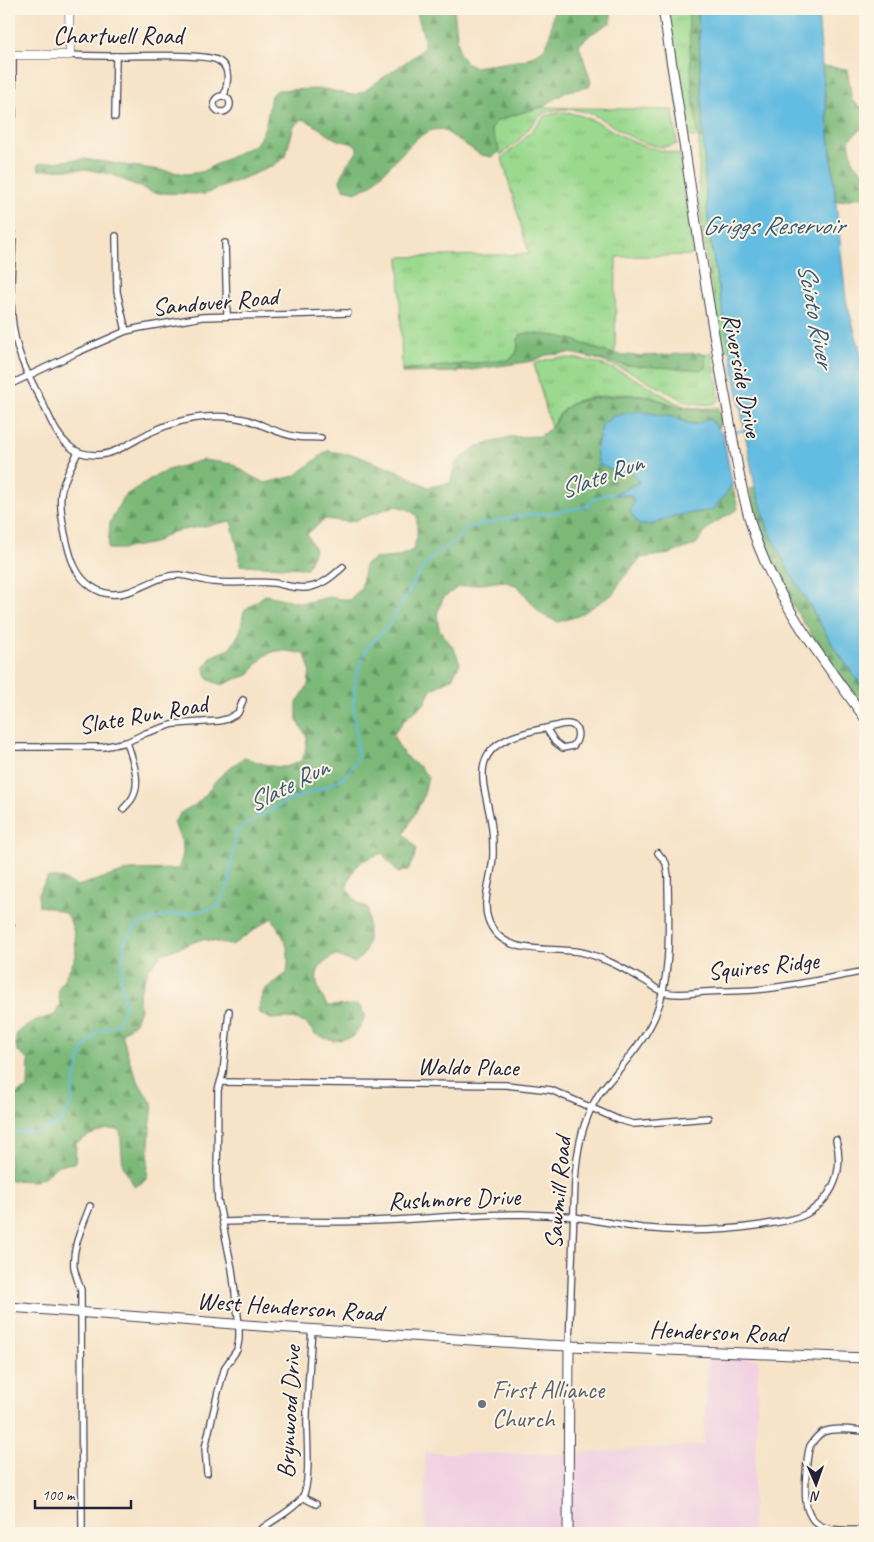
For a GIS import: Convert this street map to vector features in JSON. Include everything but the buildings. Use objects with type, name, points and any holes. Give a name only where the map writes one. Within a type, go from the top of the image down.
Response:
[{"type":"main road","name":"Riverside Drive","points":[[663,9],[702,268],[743,488],[755,534],[780,594],[823,662],[865,718]]},
{"type":"main road","name":"West Henderson Road","points":[[9,1307],[569,1346]]},
{"type":"main road","name":"Henderson Road","points":[[569,1346],[865,1358]]},
{"type":"main road","name":"Sawmill Road","points":[[568,1533],[569,1346]]},
{"type":"street","points":[[69,9],[70,55]]},
{"type":"street","points":[[11,55],[13,116]]},
{"type":"street","name":"Chartwell Road","points":[[11,55],[209,57],[220,61],[226,70],[228,82],[224,96]]},
{"type":"street","points":[[115,117],[116,56]]},
{"type":"street","points":[[13,234],[12,316],[18,348],[29,376],[61,439],[69,447],[78,452],[96,455],[105,454],[120,449],[170,424],[206,417],[247,420],[297,437],[321,438]]},
{"type":"street","points":[[116,236],[117,292],[126,331]]},
{"type":"street","points":[[225,243],[227,315]]},
{"type":"street","name":"Sandover Road","points":[[9,385],[126,331],[202,317],[227,315],[348,314]]},
{"type":"street","points":[[78,452],[61,493],[62,515],[77,571],[84,580],[100,591],[110,594],[126,593],[166,577],[179,575],[213,582],[262,582],[292,587],[310,587],[327,580],[343,567]]},
{"type":"street","name":"Slate Run Road","points":[[9,746],[103,747],[127,742],[146,732],[174,724],[227,719],[238,713],[243,700]]},
{"type":"street","points":[[546,728],[563,748],[573,746],[578,740],[577,731],[571,725],[566,724],[546,728],[505,740],[491,751],[484,764],[482,783],[492,829],[493,854],[486,911],[488,920],[497,934],[514,945],[531,949],[568,950],[589,954],[618,966],[663,992]]},
{"type":"street","points":[[123,809],[132,799],[136,786],[134,766],[127,742]]},
{"type":"street","name":"Sawmill Road","points":[[569,1346],[576,1159],[581,1132],[600,1092],[637,1048],[648,1030],[663,992],[667,960],[668,876],[666,863],[658,853]]},
{"type":"street","name":"Squires Ridge","points":[[663,992],[680,994],[754,990],[847,975],[861,972],[865,968]]},
{"type":"street","points":[[207,1473],[205,1448],[224,1367],[237,1350],[239,1339],[232,1269],[218,1200],[217,1181],[218,1090],[223,1073],[229,1010]]},
{"type":"street","name":"Waldo Place","points":[[221,1082],[506,1085],[551,1090],[619,1120],[634,1124],[708,1118]]},
{"type":"street","name":"Rushmore Drive","points":[[223,1222],[373,1221],[521,1214],[574,1217],[642,1228],[676,1230],[746,1227],[793,1219],[806,1214],[830,1193],[838,1172],[839,1156],[836,1140]]},
{"type":"street","points":[[82,1533],[81,1290],[74,1270],[74,1260],[77,1240],[90,1206]]},
{"type":"street","name":"Brynwood Drive","points":[[256,1533],[298,1502],[306,1486],[307,1407],[312,1329]]},
{"type":"street","points":[[865,1431],[831,1430],[824,1432],[812,1442],[808,1457],[806,1500],[811,1517],[819,1525],[825,1528],[865,1530]]},
{"type":"street","points":[[302,1497],[316,1504]]},
{"type":"shaded area","points":[[708,1358],[759,1359],[752,1533],[425,1533],[425,1453],[563,1454],[703,1445]]},
{"type":"green space","points":[[416,9],[454,9],[459,53],[466,63],[474,67],[524,60],[542,51],[549,40],[554,9],[610,9],[611,22],[591,34],[579,45],[591,82],[589,87],[568,91],[542,107],[495,122],[491,130],[500,151],[493,157],[481,155],[442,129],[432,130],[418,137],[371,185],[357,192],[344,189],[340,181],[347,164],[357,152],[357,146],[334,138],[303,119],[294,126],[285,157],[273,166],[205,194],[154,193],[110,174],[85,169],[39,170],[38,164],[84,159],[187,174],[201,172],[256,144],[265,127],[271,95],[278,90],[324,89],[353,95],[363,92],[417,54],[424,48],[424,38]]},
{"type":"green space","points":[[663,9],[698,9],[709,232],[730,348],[726,351],[723,348],[706,255],[699,200],[699,138],[682,135]]},
{"type":"green space","points":[[688,9],[698,9],[704,139],[699,138],[692,90]]},
{"type":"green space","points":[[822,66],[847,69],[852,101],[865,110],[865,125],[849,140],[853,163],[865,173],[865,196],[836,202]]},
{"type":"green space","points":[[542,107],[673,110],[677,144],[666,147],[643,143],[589,113],[562,109],[553,110],[540,116],[517,142],[501,155],[491,130],[495,122]]},
{"type":"green space","points":[[563,112],[585,117],[643,146],[680,155],[693,255],[616,257],[615,354],[573,340],[528,333],[518,339],[517,351],[509,360],[402,370],[399,257],[529,254],[502,158],[521,142],[545,116]]},
{"type":"green space","points":[[528,333],[568,338],[614,354],[646,356],[700,353],[705,354],[706,368],[702,370],[625,365],[570,353],[546,355],[533,361],[457,372],[402,373],[402,370],[509,360],[517,351],[521,334]]},
{"type":"green space","points":[[712,352],[719,397],[716,403],[710,404],[687,402],[629,371],[590,357],[706,368],[705,354]]},
{"type":"green space","points":[[571,358],[606,366],[640,381],[683,406],[692,408],[719,407],[720,412],[687,408],[652,397],[627,394],[588,398],[574,402],[561,413],[551,428],[534,364],[548,359]]},
{"type":"green space","points":[[624,395],[642,395],[680,407],[717,410],[720,412],[721,419],[718,428],[711,420],[690,424],[672,417],[602,425],[596,451],[600,465],[613,470],[631,472],[640,482],[614,494],[630,495],[634,502],[630,512],[652,525],[673,516],[712,510],[732,484],[738,509],[711,525],[695,545],[669,554],[641,558],[622,579],[613,594],[578,616],[558,622],[541,614],[518,586],[504,581],[458,587],[443,598],[437,614],[439,629],[454,649],[460,663],[452,678],[431,690],[424,704],[405,719],[393,735],[400,749],[410,761],[420,767],[428,777],[423,798],[404,834],[416,848],[414,858],[408,870],[398,873],[382,853],[358,864],[346,888],[357,902],[368,909],[368,939],[365,953],[355,963],[335,955],[323,964],[317,975],[318,986],[327,1006],[359,1005],[366,1017],[353,1037],[333,1041],[315,1034],[306,1023],[288,1018],[271,1019],[258,1012],[264,990],[287,973],[288,956],[286,944],[272,918],[232,945],[202,939],[162,954],[148,970],[139,993],[140,1008],[135,1023],[122,1033],[137,1079],[153,1104],[147,1179],[135,1187],[123,1166],[120,1130],[107,1129],[90,1135],[76,1143],[75,1163],[58,1165],[45,1176],[35,1181],[9,1180],[9,1094],[14,1095],[28,1088],[29,1060],[17,1049],[17,1033],[36,1020],[55,1015],[60,1004],[58,990],[76,957],[75,936],[70,920],[65,913],[39,906],[38,894],[48,877],[63,879],[77,886],[130,870],[178,869],[183,850],[174,822],[183,811],[195,805],[207,793],[216,780],[244,758],[280,767],[287,767],[301,761],[305,753],[307,737],[297,720],[297,703],[308,685],[310,670],[305,654],[286,651],[272,652],[261,659],[249,675],[222,685],[209,680],[204,669],[211,657],[230,649],[240,632],[244,611],[265,595],[303,603],[329,597],[349,600],[361,589],[365,564],[375,559],[397,557],[413,550],[417,537],[417,516],[408,509],[395,506],[350,522],[325,519],[307,534],[315,550],[307,568],[240,565],[231,521],[172,532],[154,543],[122,549],[108,549],[110,523],[123,497],[150,479],[168,470],[203,460],[233,464],[265,483],[295,476],[327,451],[354,455],[398,471],[428,487],[450,483],[456,463],[474,448],[509,437],[540,436],[551,428],[564,409],[574,402]]},
{"type":"green space","points":[[755,487],[770,534],[791,574],[834,647],[865,691],[865,710],[811,634],[787,594],[758,522],[750,489]]},
{"type":"water","name":"Griggs Reservoir","points":[[698,9],[818,9],[846,300],[865,368],[865,691],[834,647],[791,574],[770,534],[755,487],[709,232]]},
{"type":"water","points":[[638,411],[672,417],[691,424],[711,420],[723,435],[732,484],[712,510],[673,516],[652,525],[639,525],[630,512],[634,501],[631,495],[613,495],[639,482],[631,472],[613,470],[599,465],[596,451],[602,425],[614,416]]},
{"type":"waterway","name":"Slate Run","points":[[735,432],[745,430]]},
{"type":"waterway","name":"Slate Run","points":[[9,1132],[39,1132],[60,1123],[71,1104],[75,1078],[83,1050],[99,1031],[117,1025],[125,1005],[121,983],[125,939],[138,925],[167,915],[190,913],[218,907],[228,886],[236,832],[256,818],[290,800],[323,788],[345,777],[358,758],[353,704],[356,676],[366,649],[390,624],[422,569],[439,551],[455,542],[466,528],[528,514],[549,514],[587,506],[597,497],[614,494]]},
{"type":"place","name":"First Alliance Church","points":[[482,1404]]},
{"type":"water label","name":"Scioto River","points":[[816,315]]}]
